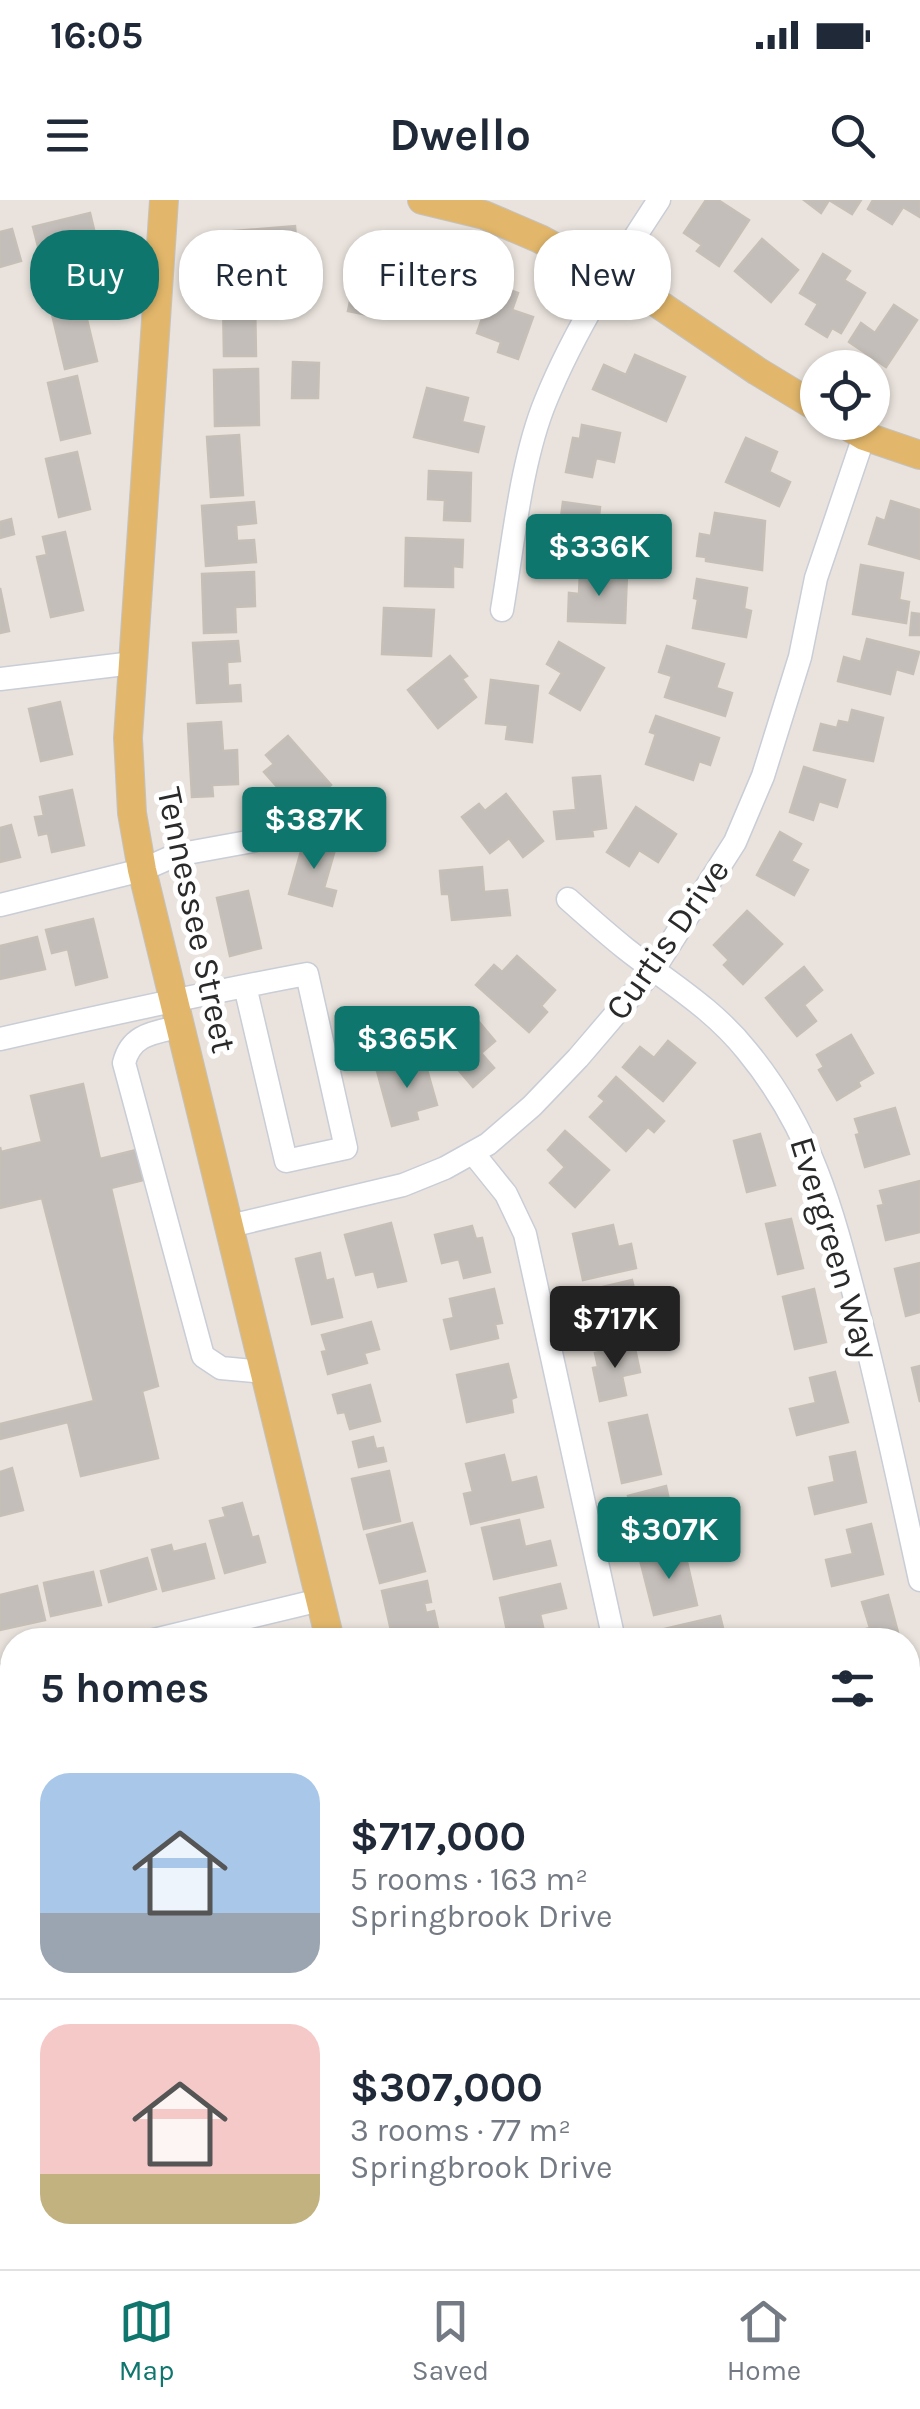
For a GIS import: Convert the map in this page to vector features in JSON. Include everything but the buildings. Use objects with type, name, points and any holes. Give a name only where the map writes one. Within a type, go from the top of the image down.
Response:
[{"type":"main road","name":"Tennessee Street","points":[[164,200],[128,738],[132,813],[175,1013],[327,1628]]},
{"type":"main road","points":[[422,200],[484,215],[534,237]]},
{"type":"main road","points":[[671,313],[800,397]]},
{"type":"main road","points":[[880,440],[920,456]]},
{"type":"street","points":[[639,230],[659,200]]},
{"type":"street","points":[[502,610],[531,452],[545,402],[587,320]]},
{"type":"street","name":"Curtis Drive","points":[[230,1226],[403,1185],[474,1152],[532,1106],[654,969],[735,842],[764,776],[800,657],[849,440]]},
{"type":"street","points":[[0,678],[133,663]]},
{"type":"street","points":[[0,905],[142,870],[176,855],[252,841]]},
{"type":"street","name":"Evergreen Way","points":[[568,900],[704,1005],[746,1050],[790,1109],[806,1139],[833,1216],[863,1329],[920,1580]]},
{"type":"street","points":[[0,1039],[175,1013],[245,986],[307,974],[346,1148],[286,1161],[245,986]]},
{"type":"street","points":[[175,1013],[128,1048],[124,1064],[204,1356],[221,1368],[265,1372]]},
{"type":"street","points":[[474,1152],[506,1194],[525,1234],[611,1628]]},
{"type":"street","points":[[204,1628],[320,1600]]}]
